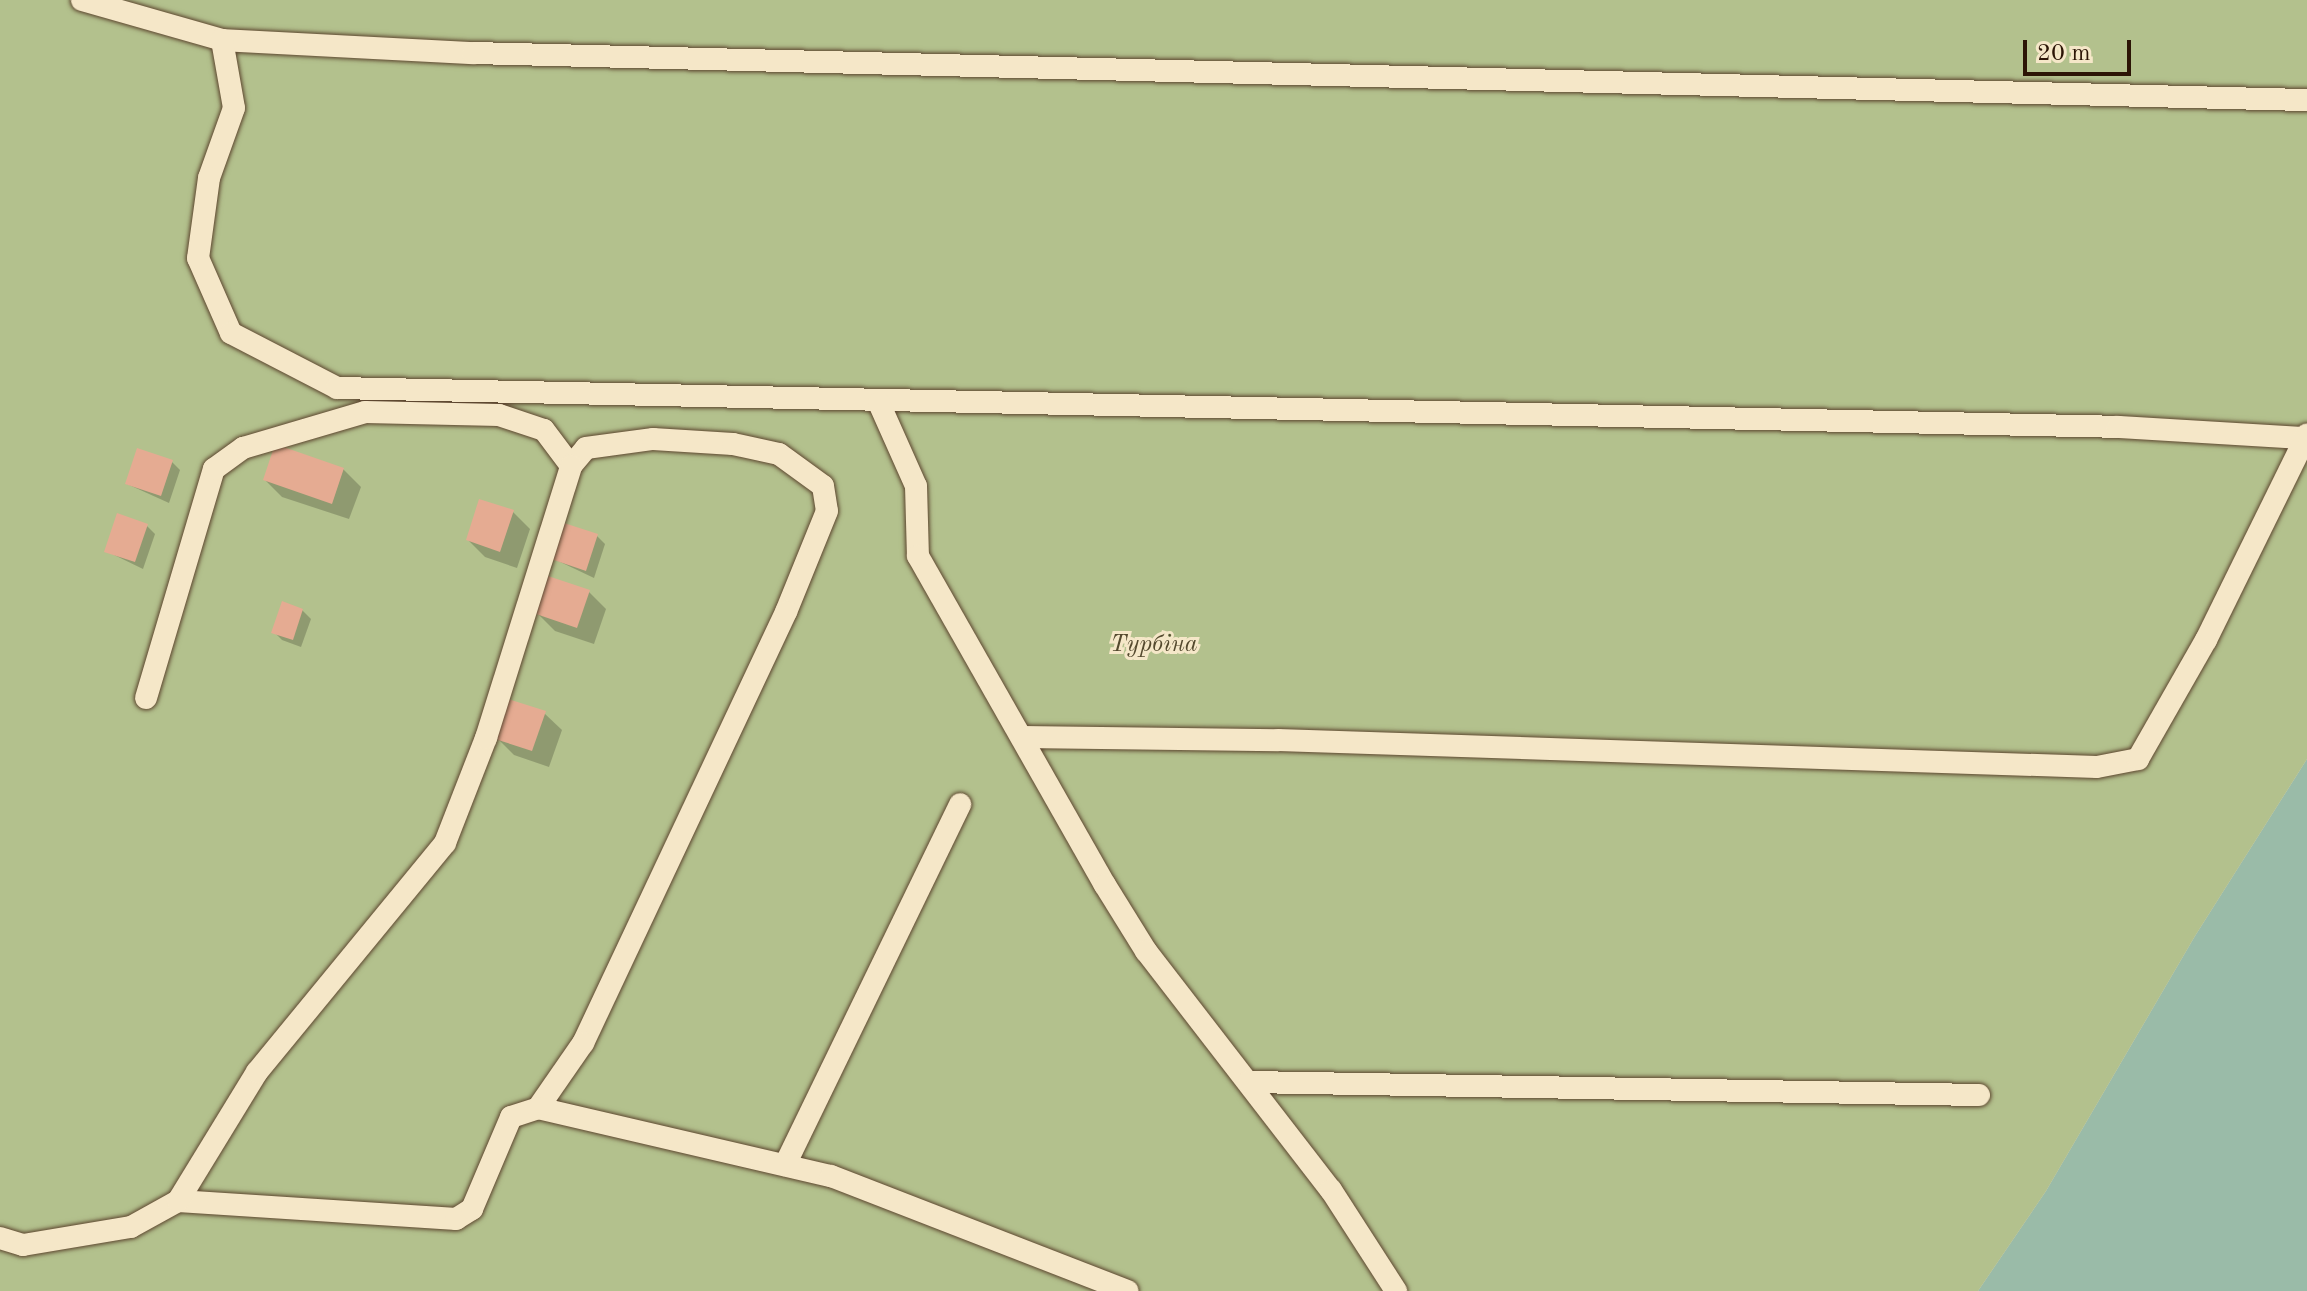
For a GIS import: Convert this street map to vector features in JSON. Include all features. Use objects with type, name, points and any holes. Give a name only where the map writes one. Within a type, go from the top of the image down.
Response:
[{"type":"lane","points":[[82,0],[222,40],[473,53],[2307,100]]},
{"type":"lane","points":[[222,40],[234,108],[209,178],[198,258],[231,333],[337,388],[879,403],[2102,426],[2305,437],[2206,640],[2138,759],[2097,767],[1278,740],[1022,737]]},
{"type":"lane","points":[[879,403],[916,486],[918,556],[1146,951],[1331,1190],[1396,1291]]},
{"type":"lane","points":[[146,698],[214,469],[243,448],[365,412],[499,415],[544,430],[571,466]]},
{"type":"lane","points":[[0,1238],[23,1245],[131,1227],[178,1201],[257,1072],[445,843],[486,738],[571,466],[586,448],[653,439],[733,444],[779,454],[823,486],[827,511],[780,626],[583,1043],[538,1108]]},
{"type":"lane","points":[[785,1165],[960,804]]},
{"type":"lane","points":[[1249,1082],[1979,1095]]},
{"type":"lane","points":[[178,1201],[456,1219],[472,1209],[511,1117],[538,1108],[831,1176],[970,1226],[1127,1291]]},
{"type":"green space","name":"Турбіна","points":[[0,0],[2307,0],[2307,759],[2195,936],[2046,1191],[1978,1291],[0,1291]]},
{"type":"shaded area","points":[[2307,759],[2307,1291],[1978,1291],[2046,1191],[2195,936]]},
{"type":"building","points":[[275,444],[344,468],[332,504],[263,480]]},
{"type":"building","points":[[137,448],[173,460],[161,496],[125,484]]},
{"type":"building","points":[[479,499],[514,510],[500,552],[466,540]]},
{"type":"building","points":[[117,513],[148,524],[135,562],[104,552]]},
{"type":"building","points":[[564,523],[598,534],[586,571],[551,559]]},
{"type":"building","points":[[548,576],[590,590],[577,628],[536,614]]},
{"type":"building","points":[[282,601],[303,609],[293,640],[271,633]]},
{"type":"building","points":[[508,699],[546,711],[532,751],[495,739]]}]
